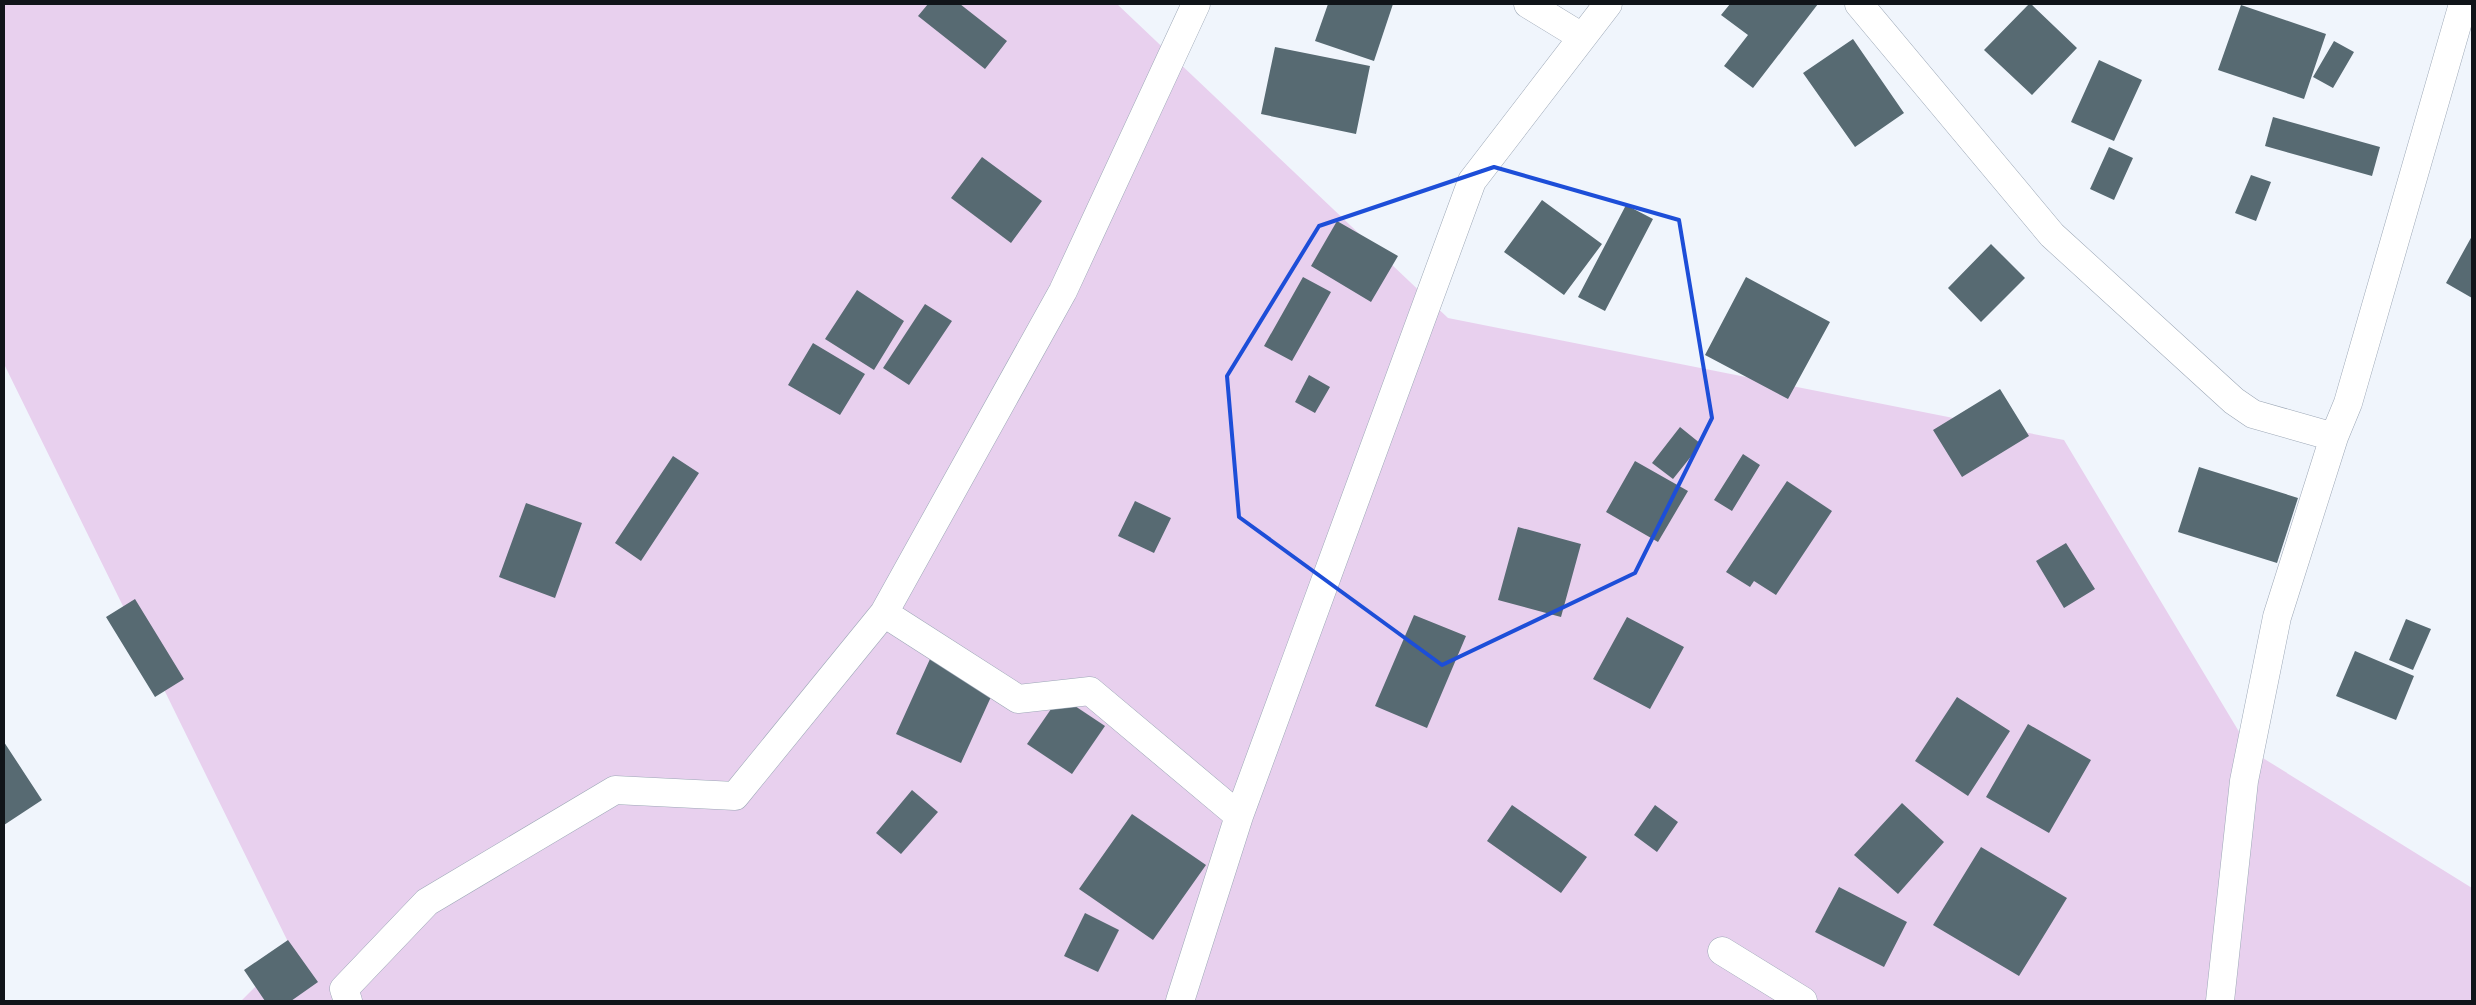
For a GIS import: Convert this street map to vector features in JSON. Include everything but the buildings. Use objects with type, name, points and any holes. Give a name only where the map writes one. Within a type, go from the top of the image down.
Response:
[{"type":"street","points":[[348,1001],[344,989],[427,902],[615,790],[735,796],[884,613],[1063,291],[1196,4]]},
{"type":"street","points":[[1528,4],[1582,37]]},
{"type":"street","points":[[1180,1001],[1239,816],[1472,181],[1608,4]]},
{"type":"street","points":[[1858,4],[2052,235],[2234,402],[2252,414],[2334,437]]},
{"type":"street","points":[[2220,1001],[2244,781],[2276,617],[2334,437],[2348,403],[2463,4]]},
{"type":"street","points":[[884,613],[1018,699],[1090,691],[1239,816]]},
{"type":"street","points":[[1722,951],[1803,1001]]},
{"type":"highlighted area","points":[[1494,167],[1679,220],[1712,418],[1635,573],[1442,665],[1239,517],[1227,376],[1319,226]]},
{"type":"shaded area","points":[[4,4],[1117,4],[1448,318],[2064,440],[2250,750],[2472,888],[2472,1001],[241,1001],[292,950],[4,364]]}]
